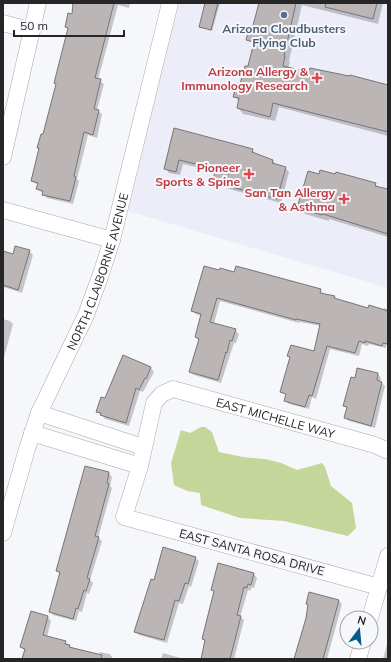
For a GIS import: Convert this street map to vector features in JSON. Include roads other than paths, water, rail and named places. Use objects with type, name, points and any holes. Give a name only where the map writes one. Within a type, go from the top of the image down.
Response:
[{"type":"street","points":[[3,157],[38,3]]},
{"type":"street","name":"NORTH CLAIBORNE AVENUE","points":[[3,533],[39,413],[86,315],[112,240],[170,3]]},
{"type":"street","points":[[3,23],[32,31]]},
{"type":"street","points":[[3,210],[112,240]]},
{"type":"street","name":"EAST MICHELLE WAY","points":[[143,447],[154,403],[162,394],[173,389],[375,446],[388,451]]},
{"type":"street","points":[[32,433],[140,466],[143,447],[39,413]]},
{"type":"street","name":"EAST SANTA ROSA DRIVE","points":[[140,466],[124,517],[379,587]]},
{"type":"street","points":[[372,610],[388,556]]},
{"type":"place","name":"Arizona Cloudbusters Flying Club","points":[[284,15]]},
{"type":"place","name":"Arizona Allergy & Immunology Research","points":[[317,78]]},
{"type":"place","name":"Pioneer Sports & Spine","points":[[249,174]]},
{"type":"place","name":"San Tan Allergy & Asthma","points":[[344,199]]}]
